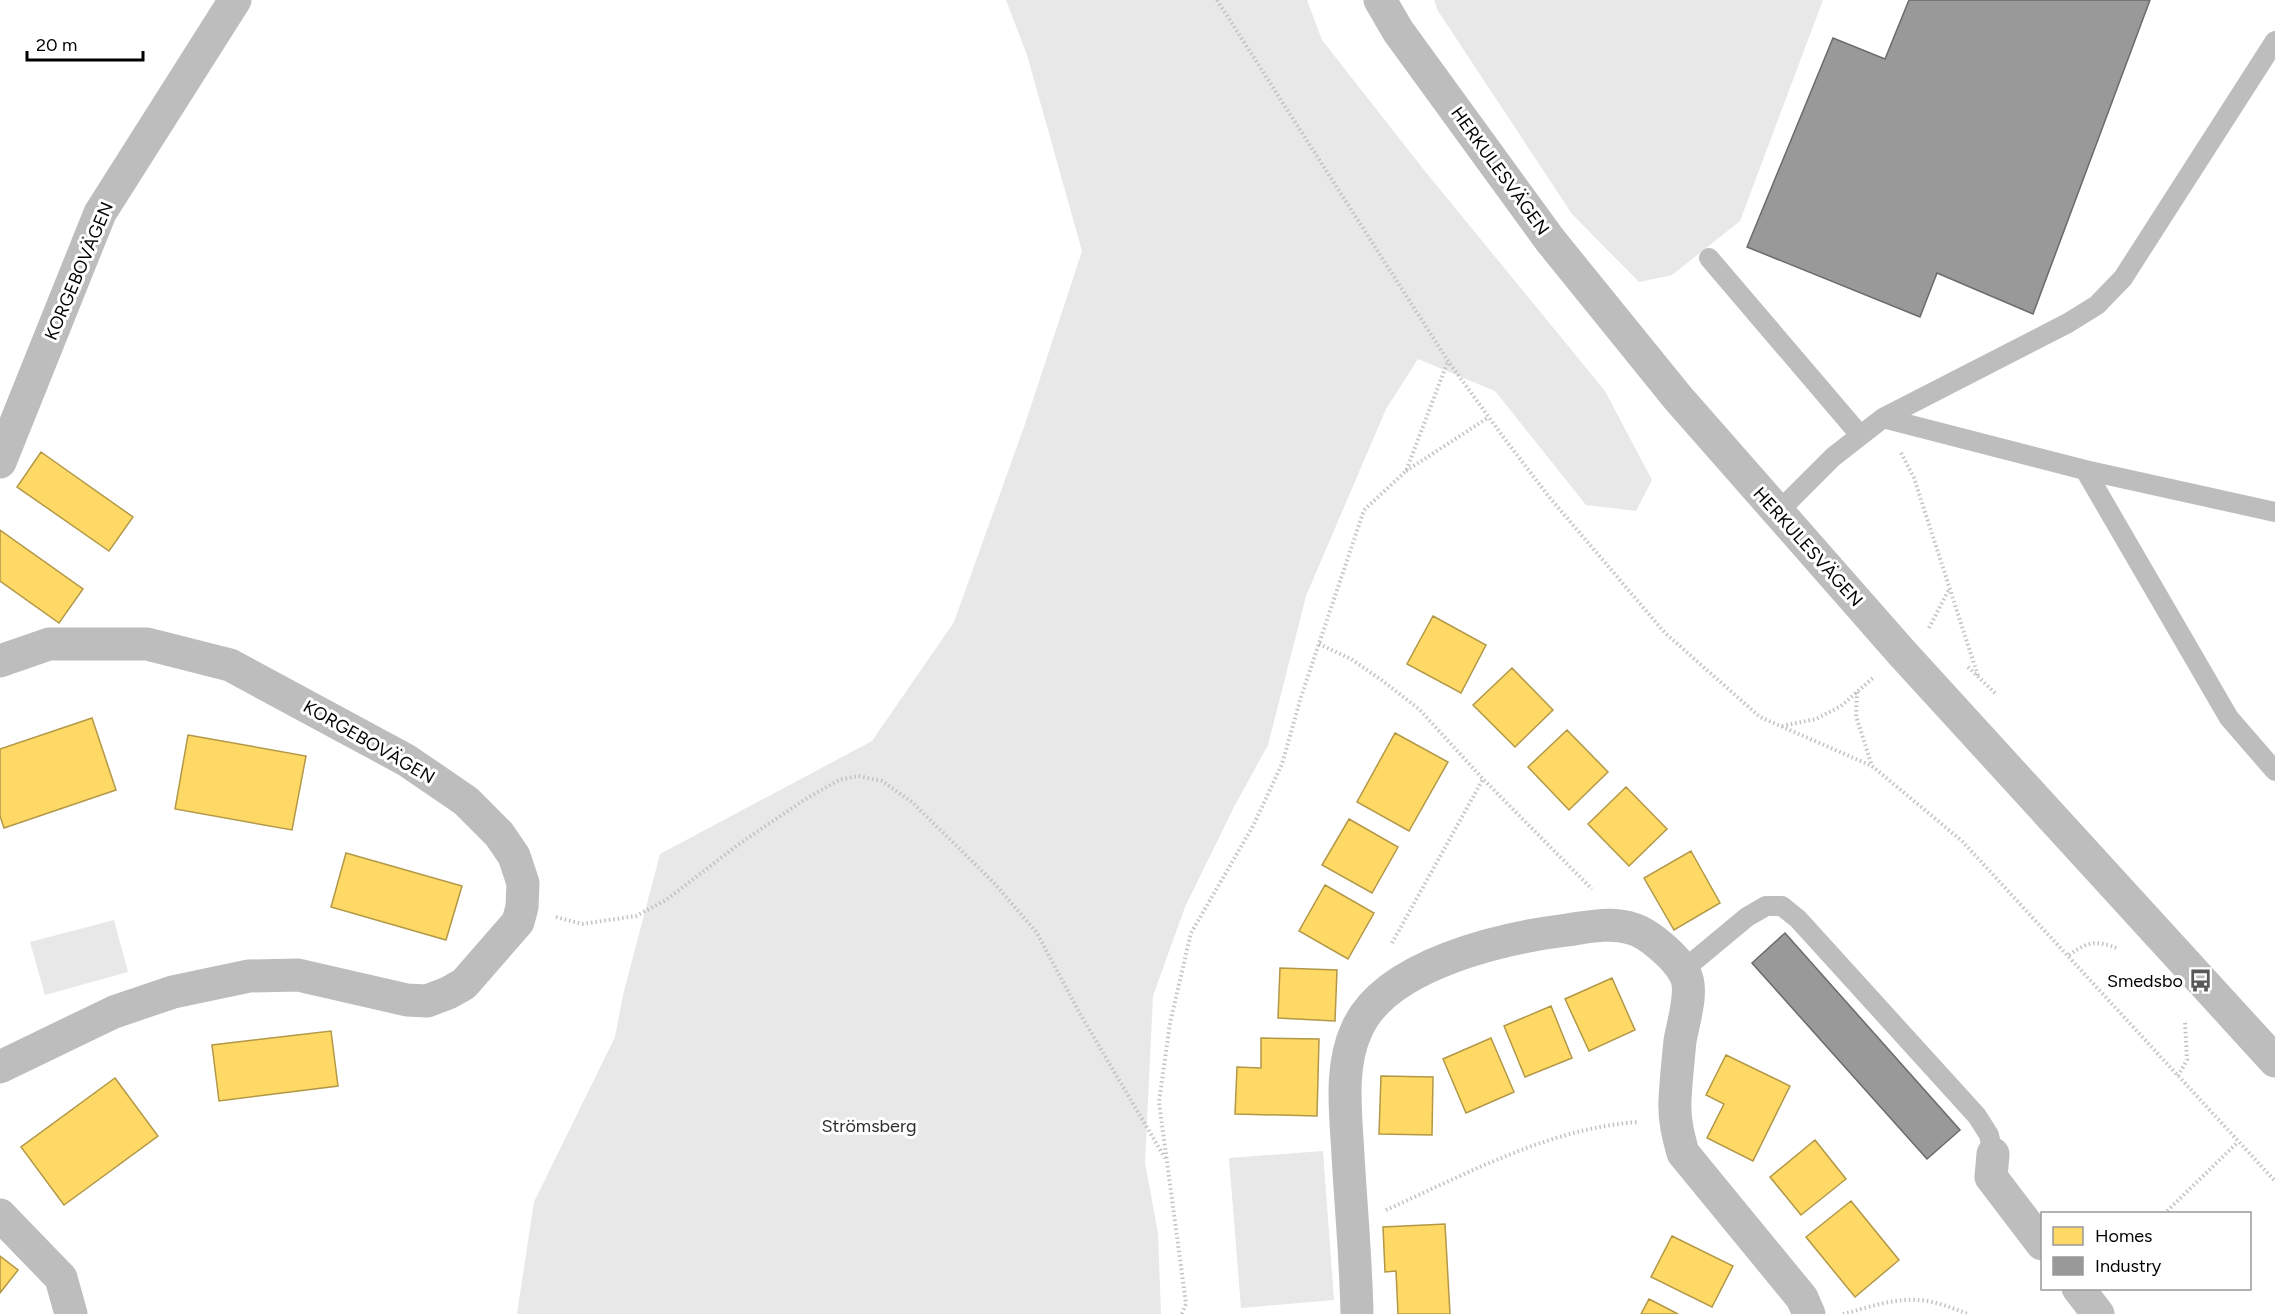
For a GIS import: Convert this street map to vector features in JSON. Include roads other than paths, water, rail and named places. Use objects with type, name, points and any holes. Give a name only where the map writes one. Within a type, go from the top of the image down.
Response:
[{"type":"street","name":"KORGEBOVÄGEN","points":[[0,462],[100,213],[235,0]]},
{"type":"street","name":"HERKULESVÄGEN","points":[[1380,0],[1398,31],[1550,240],[1678,398],[1777,513],[1975,733],[2275,1061]]},
{"type":"street","name":"KORGEBOVÄGEN","points":[[0,661],[49,644],[147,645],[230,665],[406,760],[466,801],[499,834],[514,856],[523,884],[522,907],[518,922],[477,972],[464,984],[427,1001],[407,1000],[298,975],[249,976],[173,992],[114,1012],[0,1067]]},
{"type":"street","points":[[1357,1314],[1345,1096],[1349,1056],[1356,1030],[1369,1008],[1416,973],[1474,948],[1545,933],[1598,926],[1630,928],[1649,938],[1675,960],[1686,976],[1688,1000],[1681,1039],[1675,1102],[1675,1120],[1683,1154],[1802,1298],[1809,1314]]},
{"type":"street","points":[[1993,1154],[1991,1177],[2041,1241]]},
{"type":"street","points":[[0,1215],[61,1278],[71,1314]]},
{"type":"street","points":[[2080,1290],[2098,1314]]},
{"type":"lane","points":[[1777,513],[1833,457],[1883,418],[2010,354],[2097,305],[2123,278],[2275,41]]},
{"type":"lane","points":[[1708,258],[1860,435]]},
{"type":"lane","points":[[1883,418],[2085,470],[2275,512]]},
{"type":"lane","points":[[2085,470],[2229,718],[2275,771]]},
{"type":"lane","points":[[1682,970],[1747,917],[1766,906],[1782,906],[1798,919],[1977,1116],[1989,1135],[1993,1154]]},
{"type":"place","name":"Smedsbo","points":[[2201,981]]},
{"type":"park label","name":"Strömsberg","points":[[869,1126]]}]
